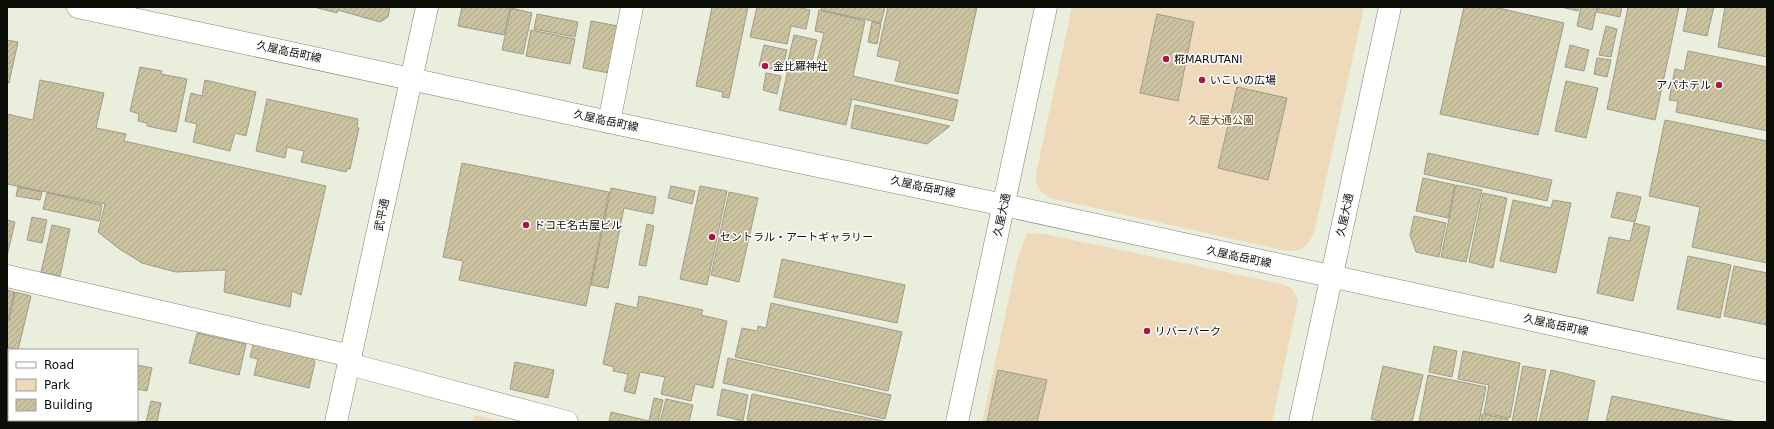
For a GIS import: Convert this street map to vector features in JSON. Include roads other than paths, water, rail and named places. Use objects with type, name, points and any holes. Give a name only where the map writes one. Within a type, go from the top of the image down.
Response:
[{"type":"street","name":"久屋高岳町線","points":[[78,7],[412,78],[609,122],[1004,205],[1767,371]]},
{"type":"street","name":"武平通","points":[[336,422],[428,7]]},
{"type":"street","points":[[609,122],[632,7]]},
{"type":"street","name":"久屋大通","points":[[957,422],[1046,7]]},
{"type":"street","name":"久屋大通","points":[[1300,422],[1390,7]]},
{"type":"street","points":[[7,276],[350,360],[567,422]]},
{"type":"place","name":"糀MARUTANI","points":[[1166,59]]},
{"type":"place","name":"金比羅神社","points":[[765,66]]},
{"type":"place","name":"いこいの広場","points":[[1202,80]]},
{"type":"place","name":"アパホテル","points":[[1719,85]]},
{"type":"place","name":"ドコモ名古屋ビル","points":[[526,225]]},
{"type":"place","name":"セントラル・アートギャラリー","points":[[712,237]]},
{"type":"place","name":"リバーパーク","points":[[1147,331]]},
{"type":"park label","name":"久屋大通公園","points":[[1221,120]]}]
